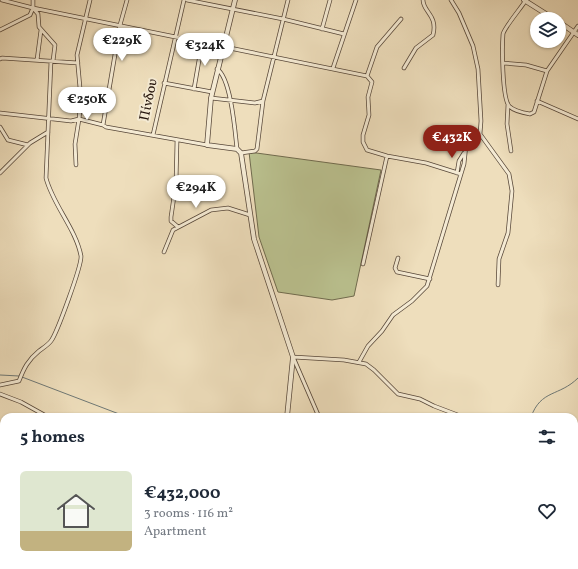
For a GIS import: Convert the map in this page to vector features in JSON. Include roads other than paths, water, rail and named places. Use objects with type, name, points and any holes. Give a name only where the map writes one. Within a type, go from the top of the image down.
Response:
[{"type":"street","points":[[2,0],[33,8],[202,42],[223,48],[333,68],[367,76],[371,80],[372,84],[368,97],[369,114],[363,135],[363,142],[367,150],[387,156],[414,160],[459,173]]},
{"type":"street","points":[[0,30],[30,15],[33,8],[33,0]]},
{"type":"street","points":[[76,165],[75,144],[81,99],[78,63],[79,46],[90,0]]},
{"type":"street","points":[[104,126],[120,26],[127,0]]},
{"type":"street","points":[[186,0],[283,19],[344,34]]},
{"type":"street","name":"Πίνδου","points":[[153,136],[175,37],[186,0]]},
{"type":"street","points":[[207,145],[210,98],[235,0]]},
{"type":"street","points":[[241,153],[255,151],[258,149],[263,101],[288,0]]},
{"type":"street","points":[[322,29],[330,0]]},
{"type":"street","points":[[333,68],[356,0]]},
{"type":"street","points":[[404,68],[416,48],[429,39],[434,30],[433,19],[423,3],[423,0]]},
{"type":"street","points":[[451,0],[473,46],[478,69],[481,121],[480,134],[509,174],[512,191],[508,233],[499,259],[498,285]]},
{"type":"street","points":[[511,151],[507,124],[508,104],[504,92],[504,30],[514,19],[525,0],[543,12]]},
{"type":"street","points":[[0,385],[19,381],[24,367],[49,343],[56,332],[81,258],[73,236],[48,186],[46,175],[48,117],[52,61],[55,45],[39,27],[38,14],[33,8]]},
{"type":"street","points":[[367,76],[377,47],[401,19]]},
{"type":"street","points":[[566,26],[578,35]]},
{"type":"street","points":[[508,104],[517,110],[530,114],[535,110],[547,71],[573,31],[578,26]]},
{"type":"street","points":[[37,60],[41,30]]},
{"type":"street","points":[[194,89],[202,42]]},
{"type":"street","points":[[0,59],[78,63]]},
{"type":"street","points":[[503,63],[526,65],[547,71]]},
{"type":"street","points":[[217,69],[224,77],[230,100],[237,149],[241,153],[256,246],[293,357],[317,413]]},
{"type":"street","points":[[164,83],[212,92]]},
{"type":"street","points":[[210,98],[255,103],[263,101]]},
{"type":"street","points":[[537,101],[578,119]]},
{"type":"street","points":[[0,113],[48,117],[71,121],[79,120],[153,136],[237,149]]},
{"type":"street","points":[[0,127],[8,140],[28,145]]},
{"type":"street","points":[[0,173],[28,145],[48,132]]},
{"type":"street","points":[[359,362],[368,346],[382,331],[393,315],[424,290],[430,279],[465,151],[468,143],[480,134]]},
{"type":"street","points":[[177,140],[176,184],[171,221],[178,227]]},
{"type":"street","points":[[363,264],[387,156]]},
{"type":"street","points":[[164,252],[170,234],[178,227],[208,211],[216,208],[228,208],[250,214]]},
{"type":"street","points":[[398,258],[395,268],[397,272],[430,279]]},
{"type":"street","points":[[293,357],[359,362],[374,370],[398,394],[420,399],[449,413]]},
{"type":"street","points":[[287,413],[293,357]]},
{"type":"street","points":[[0,394],[41,413]]},
{"type":"waterway","points":[[0,375],[19,376]]},
{"type":"waterway","points":[[22,377],[116,413]]},
{"type":"waterway","points":[[533,413],[535,408],[545,397],[571,384],[578,378]]}]
